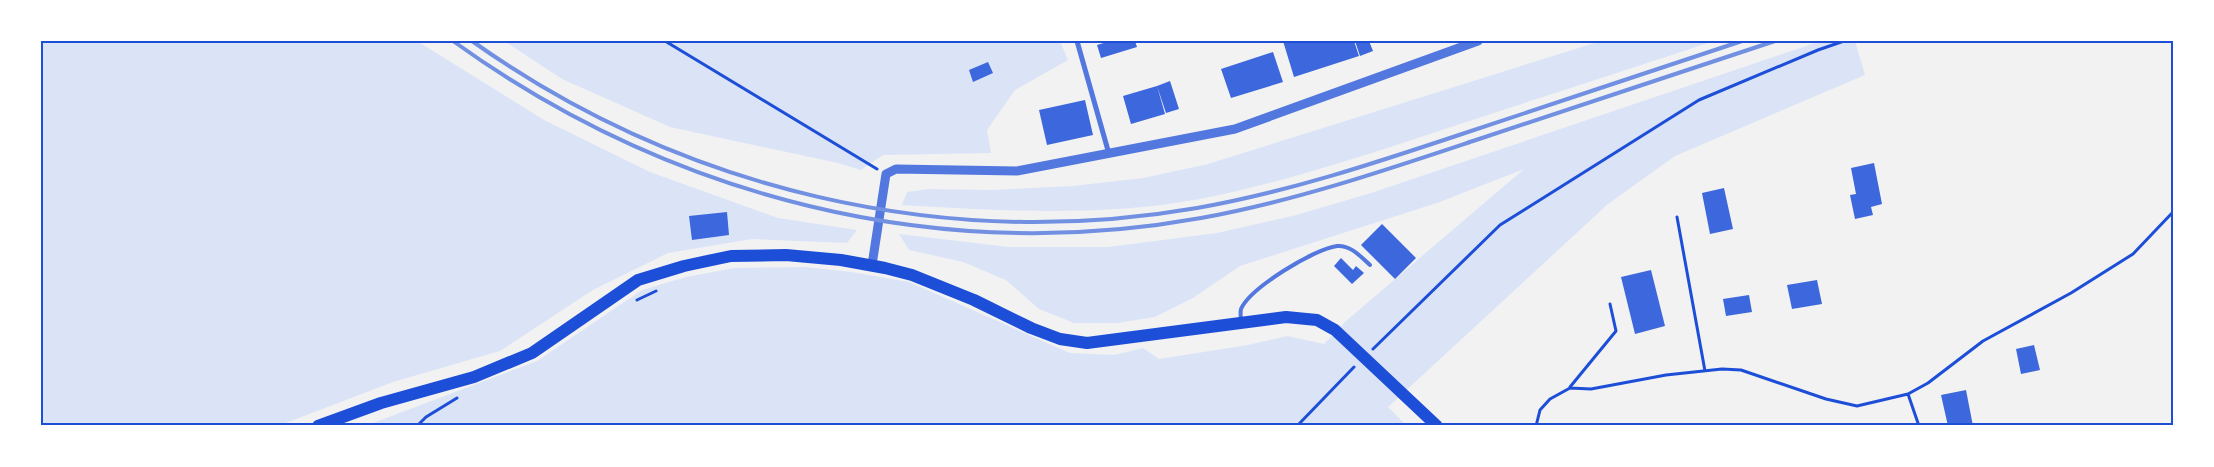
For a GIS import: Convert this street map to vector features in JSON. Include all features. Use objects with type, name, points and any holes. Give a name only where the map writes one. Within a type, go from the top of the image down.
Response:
[{"type":"main road","points":[[318,426],[381,403],[474,377],[532,353],[638,280],[684,266],[731,256],[759,255],[786,255],[872,264],[912,275],[974,300],[1031,328],[1060,339],[1087,343],[1286,317],[1317,320],[1335,330],[1437,426]]},
{"type":"street","points":[[1077,41],[1109,154]]},
{"type":"street","points":[[872,264],[886,174],[896,169],[1017,171],[1235,129],[1478,41]]},
{"type":"lane","points":[[1241,323],[1240,310],[1248,300],[1282,272],[1311,255],[1338,246],[1350,248],[1370,265]]},
{"type":"path","points":[[665,41],[886,174]]},
{"type":"path","points":[[1368,353],[1500,224],[1700,100],[1818,50],[1844,41]]},
{"type":"path","points":[[1570,388],[1591,389],[1666,375],[1741,370],[1826,399],[1857,406],[1908,394],[1928,383],[1983,341],[2071,293],[2133,254],[2173,212]]},
{"type":"path","points":[[1677,217],[1705,371]]},
{"type":"path","points":[[635,301],[660,289]]},
{"type":"path","points":[[1536,426],[1540,410],[1550,400],[1570,388],[1616,331],[1610,304]]},
{"type":"path","points":[[1297,426],[1354,367]]},
{"type":"path","points":[[417,426],[463,394]]},
{"type":"path","points":[[1908,394],[1919,426]]},
{"type":"shaded area","points":[[41,41],[417,41],[544,120],[650,172],[778,218],[857,230],[847,243],[752,239],[668,253],[593,290],[500,351],[393,382],[278,426],[41,426]]},
{"type":"shaded area","points":[[504,41],[1060,41],[1068,60],[1015,90],[987,130],[991,153],[883,155],[861,170],[838,163],[670,127],[562,79]]},
{"type":"shaded area","points":[[1601,41],[1714,41],[1352,159],[1231,193],[1163,205],[1089,210],[1051,211],[902,205],[907,192],[929,189],[993,190],[1073,186],[1143,178],[1208,164]]},
{"type":"shaded area","points":[[1821,41],[1855,41],[1865,75],[1675,156],[1608,204],[1388,407],[1407,426],[365,426],[537,361],[642,290],[686,277],[734,268],[805,267],[852,272],[909,282],[1070,353],[1114,355],[1143,348],[1159,359],[1248,345],[1287,336],[1324,344],[1346,321],[1524,169],[1437,203],[1240,266],[1193,298],[1155,317],[1117,323],[1074,323],[1039,309],[1006,280],[963,262],[909,250],[899,234],[1009,247],[1108,247],[1217,233],[1296,215],[1371,193]]},
{"type":"building","points":[[1110,41],[1135,41],[1137,47],[1101,58],[1097,45]]},
{"type":"building","points":[[1283,41],[1354,41],[1359,56],[1294,77]]},
{"type":"building","points":[[1355,41],[1369,41],[1373,51],[1360,56]]},
{"type":"building","points":[[1273,52],[1283,82],[1231,98],[1221,69]]},
{"type":"building","points":[[988,62],[993,73],[973,82],[969,70]]},
{"type":"building","points":[[1170,81],[1179,109],[1166,113],[1157,86]]},
{"type":"building","points":[[1157,86],[1165,114],[1131,124],[1123,96]]},
{"type":"building","points":[[1085,100],[1093,135],[1047,145],[1039,110]]},
{"type":"building","points":[[1874,163],[1882,204],[1871,207],[1873,215],[1855,219],[1850,195],[1856,194],[1851,168]]},
{"type":"building","points":[[1724,188],[1733,229],[1710,234],[1702,193]]},
{"type":"building","points":[[727,212],[729,235],[692,240],[689,216]]},
{"type":"building","points":[[1382,224],[1416,258],[1395,279],[1361,245]]},
{"type":"building","points":[[1341,258],[1353,270],[1356,266],[1364,273],[1352,284],[1334,266]]},
{"type":"building","points":[[1651,270],[1665,326],[1635,334],[1621,277]]},
{"type":"building","points":[[1817,280],[1822,304],[1792,309],[1787,285]]},
{"type":"building","points":[[1749,295],[1752,312],[1726,316],[1723,299]]},
{"type":"building","points":[[2034,345],[2040,370],[2021,374],[2016,349]]},
{"type":"building","points":[[1966,390],[1973,426],[1948,426],[1941,395]]},
{"type":"railway","points":[[453,41],[537,95],[624,141],[715,178],[809,206],[905,224],[1003,233],[1102,231],[1201,218],[1271,203],[1340,184],[1775,41]]},
{"type":"railway","points":[[472,41],[553,93],[638,136],[727,171],[818,197],[911,214],[1006,221],[1102,220],[1197,208],[1265,194],[1397,156],[1742,41]]}]
